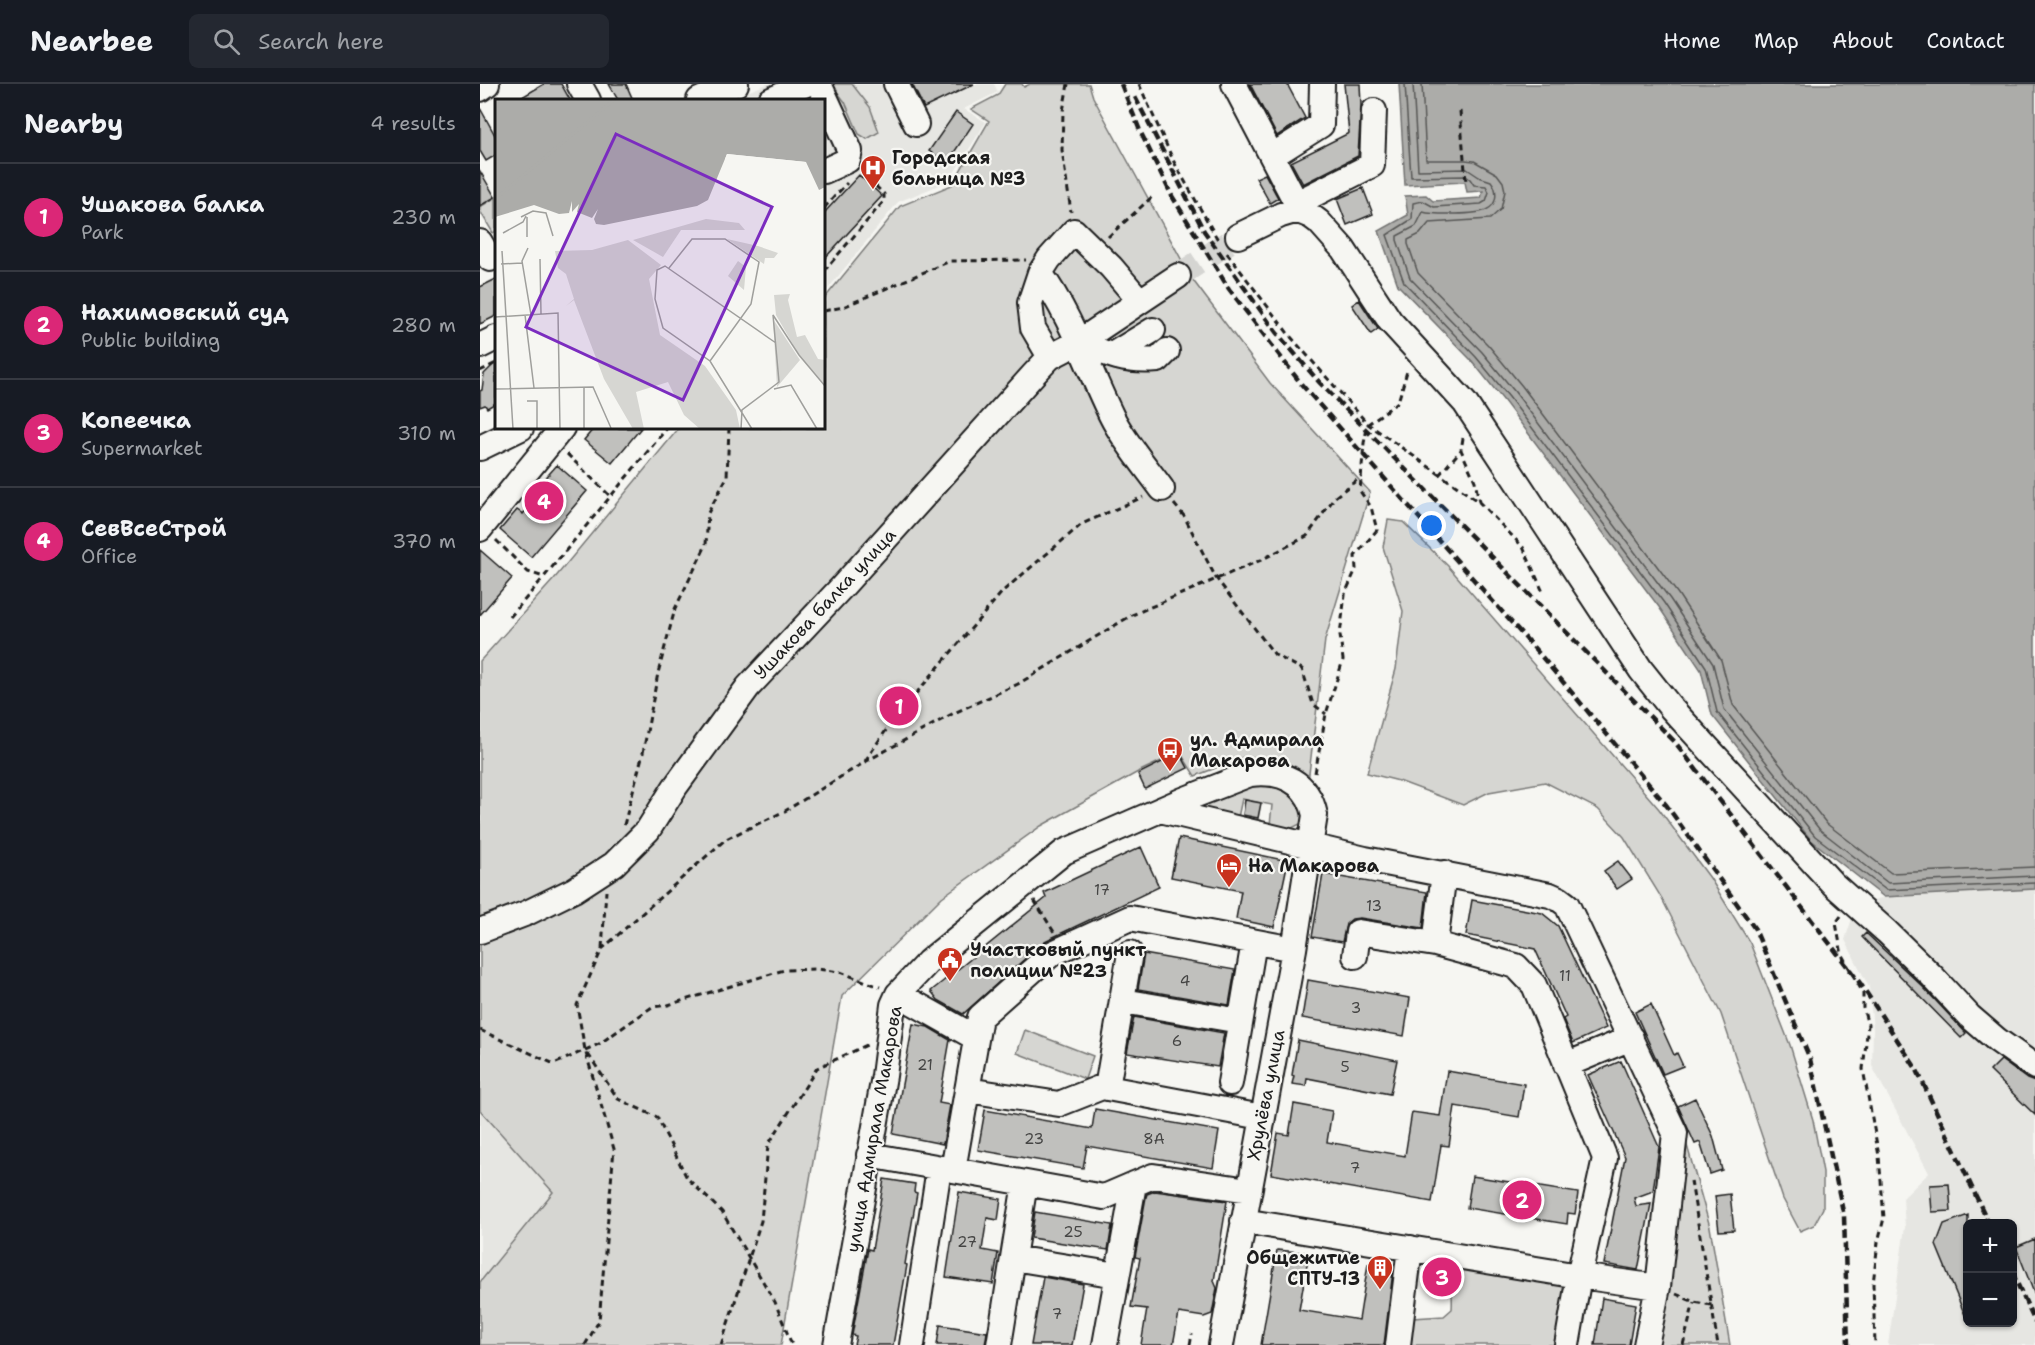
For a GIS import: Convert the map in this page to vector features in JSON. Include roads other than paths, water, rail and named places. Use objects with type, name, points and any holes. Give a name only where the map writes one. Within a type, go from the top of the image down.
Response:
[{"type":"street","points":[[480,88],[487,84]]},
{"type":"street","points":[[579,84],[587,99]]},
{"type":"street","points":[[701,99],[736,84]]},
{"type":"street","points":[[773,99],[806,84]]},
{"type":"street","points":[[817,84],[850,151],[854,165],[825,171]]},
{"type":"street","points":[[896,84],[916,124]]},
{"type":"street","points":[[1234,84],[1299,208],[1319,222],[1343,249],[1390,321],[1468,408],[1641,670],[1672,709],[1833,884],[1902,947],[1969,1017],[2035,1067]]},
{"type":"street","points":[[1272,156],[1321,125],[1322,84]]},
{"type":"street","points":[[1238,236],[1299,208],[1372,165],[1374,111]]},
{"type":"street","points":[[1050,357],[1033,328],[1030,303],[1044,266],[1074,231],[1111,267],[1140,301]]},
{"type":"street","points":[[1044,266],[1053,292],[1079,342],[1113,419],[1162,489]]},
{"type":"street","name":"Ушакова балка улица","points":[[480,931],[527,913],[574,890],[614,864],[648,830],[675,787],[748,687],[1050,357],[1079,342],[1178,276]]},
{"type":"street","points":[[1113,355],[1153,330]]},
{"type":"street","points":[[480,346],[495,338]]},
{"type":"street","points":[[1079,342],[1136,362],[1158,360],[1167,351]]},
{"type":"street","points":[[483,440],[518,429]]},
{"type":"street","points":[[481,527],[557,433]]},
{"type":"street","name":"улица Адмирала Макарова","points":[[836,1345],[884,1076],[893,1005],[898,994],[928,962],[1064,852],[1250,774],[1260,773],[1288,778],[1302,786],[1310,798],[1316,815],[1311,846]]},
{"type":"street","points":[[1160,810],[1365,859],[1550,895],[1567,905],[1675,1133],[1658,1287],[1646,1345]]},
{"type":"street","name":"Хрулёва улица","points":[[1223,1345],[1243,1221],[1311,846]]},
{"type":"street","points":[[1435,944],[1444,873]]},
{"type":"street","points":[[912,1345],[946,1169],[967,1090],[980,1017],[1051,954],[1130,918],[1294,949]]},
{"type":"street","points":[[1355,956],[1358,932],[1435,944],[1516,966],[1534,985],[1605,1158],[1579,1276],[1567,1345]]},
{"type":"street","points":[[1230,1083],[1254,942]]},
{"type":"street","points":[[1107,1088],[1130,953]]},
{"type":"street","points":[[898,994],[976,1038]]},
{"type":"street","points":[[1123,1001],[1240,1021]]},
{"type":"street","points":[[1566,1065],[1631,1038]]},
{"type":"street","points":[[967,1090],[1059,1104],[1102,1087],[1262,1117]]},
{"type":"street","points":[[869,1155],[1104,1197],[1153,1176],[1249,1190]]},
{"type":"street","points":[[999,1345],[1025,1183]]},
{"type":"street","points":[[1105,1345],[1134,1184]]},
{"type":"street","points":[[1243,1221],[1658,1287]]},
{"type":"street","points":[[1398,1345],[1410,1248]]},
{"type":"street","points":[[1013,1258],[1117,1275]]},
{"type":"water","points":[[1399,84],[2035,84],[2035,889],[1884,897],[1811,840],[1712,715],[1701,670],[1659,607],[1472,361],[1398,285],[1379,231],[1408,215],[1405,196],[1426,195],[1433,201],[1481,198],[1483,191],[1467,192],[1465,182],[1405,185]]},
{"type":"tunnel","points":[[1178,276],[1238,236]]},
{"type":"railway","points":[[1121,84],[1141,133],[1172,196],[1229,289],[1302,385],[1542,657],[1667,806],[1755,929],[1810,1059],[1844,1216],[1848,1345]]},
{"type":"railway","points":[[1135,97],[1204,231],[1276,332],[1320,383],[1675,742],[1860,983],[1917,1070],[1987,1219]]},
{"type":"railway","points":[[2012,1273],[2035,1322]]},
{"type":"place","name":"Городская больница №3","points":[[873,191]]},
{"type":"place","name":"СевВсеСтрой","points":[[544,501]]},
{"type":"place","name":"Ушакова балка","points":[[899,706]]},
{"type":"place","name":"ул. Адмирала Макарова","points":[[1170,773]]},
{"type":"place","name":"На Макарова","points":[[1229,889]]},
{"type":"place","name":"Участковый пункт полиции №23","points":[[950,983]]},
{"type":"place","name":"Нахимовский суд","points":[[1522,1200]]},
{"type":"place","name":"Копеечка","points":[[1442,1277]]},
{"type":"place","name":"Общежитие СПТУ-13","points":[[1380,1291]]}]
